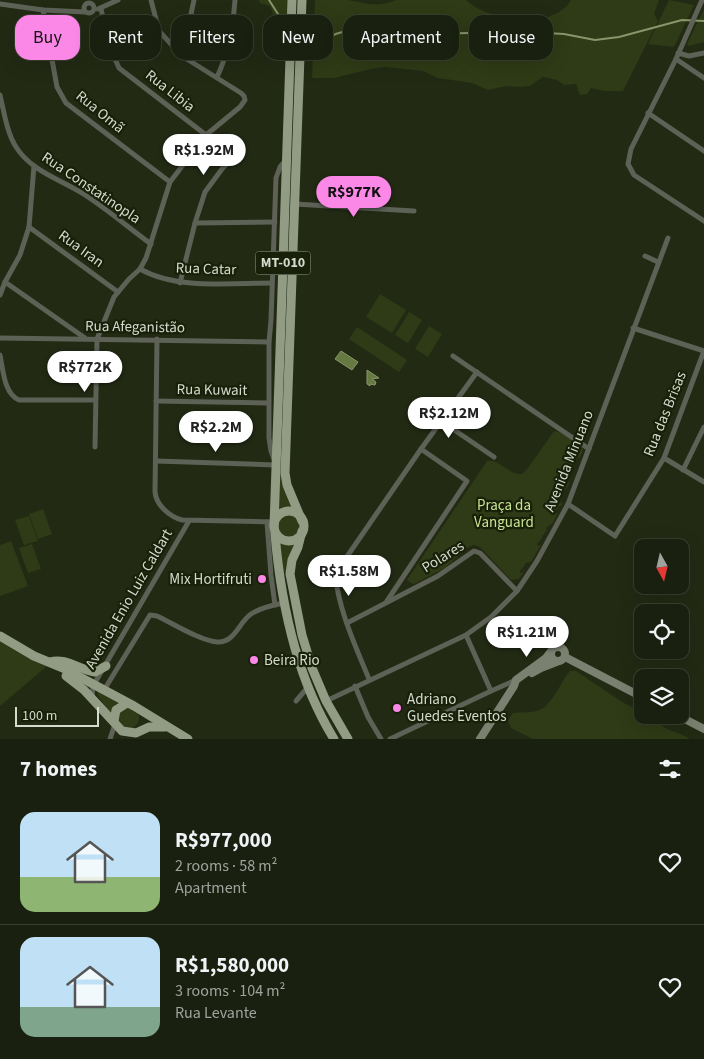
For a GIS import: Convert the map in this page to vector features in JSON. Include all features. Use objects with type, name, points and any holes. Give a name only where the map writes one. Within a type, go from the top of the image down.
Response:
[{"type":"main road","name":"MT-010","points":[[292,0],[287,158],[276,320],[276,465],[273,526],[280,604],[313,701],[334,739]]},
{"type":"main road","name":"MT-010","points":[[302,0],[298,53],[295,204],[285,472],[287,486],[302,521],[302,531],[290,566],[291,582],[302,635],[312,668],[326,701],[348,739]]},
{"type":"main road","points":[[302,521],[296,513],[286,512],[278,517],[273,526],[281,539],[290,541],[297,538],[302,531]]},
{"type":"main road","points":[[0,636],[127,703],[188,739]]},
{"type":"main road","points":[[48,662],[57,660],[95,672],[106,666]]},
{"type":"main road","points":[[48,662],[76,683],[122,731],[139,733],[155,726],[167,727]]},
{"type":"main road","points":[[114,722],[116,710],[127,703]]},
{"type":"main road","points":[[139,733],[145,721],[144,713]]},
{"type":"street","points":[[0,4],[67,12],[84,7],[89,3],[101,9],[118,0]]},
{"type":"street","points":[[151,0],[159,32],[171,45]]},
{"type":"street","points":[[191,15],[194,0]]},
{"type":"street","points":[[217,77],[224,63],[233,29],[235,0]]},
{"type":"street","points":[[702,2],[631,149],[628,164],[634,175],[704,221]]},
{"type":"street","points":[[84,7],[90,13],[92,5]]},
{"type":"street","name":"Rua Libia","points":[[101,9],[111,50],[120,68],[206,136]]},
{"type":"street","name":"Rua Omã","points":[[43,10],[57,87],[66,103],[170,182]]},
{"type":"street","points":[[677,56],[704,53]]},
{"type":"street","points":[[677,56],[704,78]]},
{"type":"street","points":[[95,447],[97,339],[108,309],[118,292],[140,270],[151,244],[170,182],[206,136],[240,107],[245,100],[243,94],[189,60]]},
{"type":"street","name":"Rua Constatinopla","points":[[0,96],[6,120],[16,146],[34,166],[88,197],[151,244]]},
{"type":"street","points":[[648,113],[704,150]]},
{"type":"street","points":[[180,283],[205,192],[242,147]]},
{"type":"street","points":[[156,461],[276,465],[269,438],[269,342],[276,320],[272,283],[276,178],[280,167],[287,158]]},
{"type":"street","points":[[0,295],[20,255],[29,228],[29,208],[34,166]]},
{"type":"street","points":[[295,204],[414,211]]},
{"type":"street","points":[[195,223],[275,222]]},
{"type":"street","name":"Rua Iran","points":[[29,228],[118,292]]},
{"type":"street","name":"Avenida Minuano","points":[[326,701],[369,679],[466,635],[491,617],[517,591],[538,561],[568,504],[668,238]]},
{"type":"street","points":[[645,256],[658,262]]},
{"type":"street","name":"Rua Catar","points":[[140,270],[180,283],[272,283]]},
{"type":"street","points":[[5,282],[86,338]]},
{"type":"street","points":[[634,328],[704,351]]},
{"type":"street","name":"Rua Afeganistão","points":[[0,338],[269,342]]},
{"type":"street","points":[[157,340],[155,492],[157,501],[175,518],[189,521]]},
{"type":"street","name":"Rua das Brisas","points":[[568,504],[615,536],[664,458],[704,351]]},
{"type":"street","points":[[0,355],[9,390],[14,398],[19,400],[95,400]]},
{"type":"street","points":[[453,356],[589,449]]},
{"type":"street","points":[[369,679],[346,623],[337,593],[336,574],[421,448],[477,372]]},
{"type":"street","name":"Rua Kuwait","points":[[156,401],[268,403]]},
{"type":"street","points":[[416,404],[494,457]]},
{"type":"street","points":[[683,470],[704,427]]},
{"type":"street","points":[[387,602],[467,481],[421,448]]},
{"type":"street","points":[[664,458],[704,482]]},
{"type":"street","name":"Avenida Enio Luiz Caldart","points":[[93,686],[189,521],[273,526]]},
{"type":"street","points":[[104,691],[147,617],[150,615],[157,616],[208,640],[218,642],[227,640],[250,614],[280,604],[271,575],[273,526]]},
{"type":"street","name":"Polares","points":[[346,623],[432,579],[474,551],[480,554],[517,591]]},
{"type":"street","points":[[466,635],[491,691]]},
{"type":"street","points":[[390,739],[491,691],[517,682],[541,668],[562,659],[566,652],[561,647],[556,647],[552,650],[546,658],[517,682],[480,739]]},
{"type":"street","points":[[552,650],[552,657],[555,660],[562,659],[634,693]]},
{"type":"street","points":[[92,698],[93,686]]},
{"type":"street","points":[[296,701],[308,686]]},
{"type":"street","points":[[355,686],[368,717],[381,739]]},
{"type":"street","points":[[689,721],[704,729]]},
{"type":"street","points":[[110,739],[114,722]]},
{"type":"green space","points":[[259,0],[290,0],[290,15],[273,15],[270,6],[260,3]]},
{"type":"green space","points":[[315,0],[348,0],[384,4],[396,0],[466,0],[476,7],[496,15],[469,15],[469,60],[553,60],[553,15],[563,10],[571,0],[659,0],[654,14],[658,21],[623,91],[604,91],[591,88],[587,94],[580,95],[576,84],[564,85],[557,80],[543,77],[530,86],[507,86],[488,90],[472,83],[438,78],[423,71],[385,67],[334,78],[312,78],[313,60],[333,60],[333,15],[314,15]]},
{"type":"green space","points":[[669,0],[694,5],[674,47],[648,44]]},
{"type":"green space","points":[[704,9],[704,42],[689,46],[687,44]]},
{"type":"green space","points":[[380,294],[406,310],[392,333],[366,317]]},
{"type":"green space","points":[[409,312],[422,320],[408,343],[395,335]]},
{"type":"green space","points":[[429,326],[442,334],[428,357],[415,349]]},
{"type":"green space","points":[[357,327],[407,360],[399,372],[349,339]]},
{"type":"green space","name":"Praça da Vanguard","points":[[554,431],[559,432],[581,446],[583,450],[580,457],[574,459],[574,464],[568,473],[568,478],[565,482],[570,482],[560,495],[558,502],[558,504],[562,502],[562,505],[554,511],[556,514],[558,513],[553,523],[547,527],[546,532],[542,535],[537,544],[538,546],[541,545],[531,562],[525,563],[520,571],[520,573],[524,572],[519,579],[511,580],[480,547],[474,545],[468,547],[445,568],[413,584],[407,580],[487,461],[496,462],[517,474],[522,474]]},
{"type":"green space","points":[[277,468],[283,469],[296,511],[283,510],[276,514]]},
{"type":"green space","points":[[43,509],[52,534],[38,539],[29,514]]},
{"type":"green space","points":[[288,514],[297,517],[300,526],[297,535],[288,538],[279,535],[276,526],[279,517]]},
{"type":"green space","points":[[29,516],[38,541],[24,545],[15,520]]},
{"type":"green space","points":[[279,540],[285,543],[295,542],[288,572],[284,572]]},
{"type":"green space","points":[[11,541],[28,586],[0,596],[0,545]]},
{"type":"green space","points":[[32,544],[41,569],[28,573],[19,548]]},
{"type":"green space","points":[[0,639],[47,666],[0,706]]},
{"type":"green space","points":[[570,671],[576,671],[634,708],[634,724],[660,724],[690,739],[533,739],[511,728],[508,721],[513,713],[534,712],[543,708],[552,699]]},
{"type":"green space","points":[[97,691],[119,702],[110,713],[98,696]]},
{"type":"green space","points":[[128,707],[136,710],[139,718],[136,726],[128,729],[120,726],[117,718],[120,710]]},
{"type":"shaded area","points":[[341,351],[358,362],[352,370],[335,359]]},
{"type":"shaded area","points":[[367,370],[379,378],[372,379],[376,382],[375,385],[370,384],[370,386],[367,384]]},
{"type":"waterway","points":[[269,0],[279,15]]},
{"type":"waterway","points":[[333,36],[346,32],[367,35],[530,32],[564,34],[595,40],[619,37],[682,20],[704,21]]},
{"type":"place","name":"Mix Hortifruti","points":[[262,579]]},
{"type":"place","name":"Beira Rio","points":[[254,660]]},
{"type":"place","name":"Adriano Guedes Eventos","points":[[397,708]]}]
